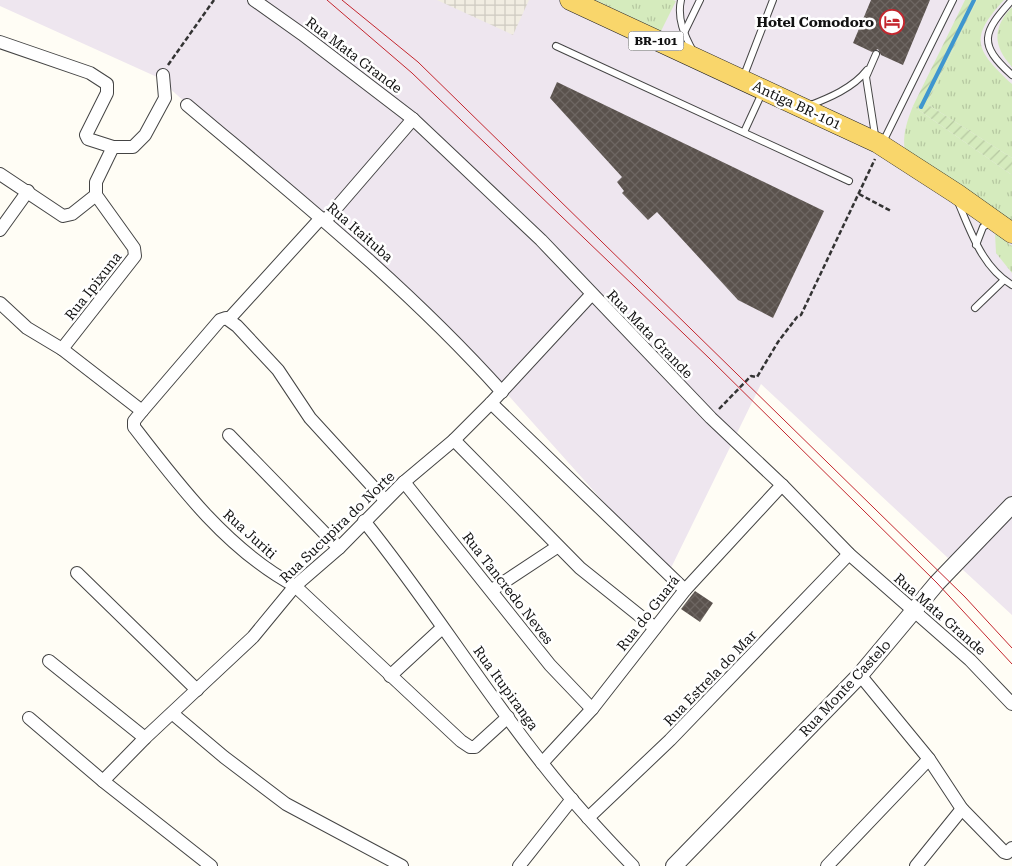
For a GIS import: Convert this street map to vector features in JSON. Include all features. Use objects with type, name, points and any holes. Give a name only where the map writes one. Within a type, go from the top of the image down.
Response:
[{"type":"main road","name":"Antiga BR-101","points":[[570,0],[680,42],[699,60],[804,107],[880,144],[1005,228]]},
{"type":"street","name":"Rua Mata Grande","points":[[254,0],[302,34],[413,119],[540,240],[711,418],[782,485],[849,554],[970,660],[1012,704]]},
{"type":"street","points":[[0,42],[90,73],[107,84],[108,93],[86,134],[88,138],[113,148],[132,147],[145,135],[165,98],[163,75]]},
{"type":"street","name":"Rua Itaituba","points":[[187,105],[368,257],[460,345],[502,392]]},
{"type":"street","points":[[233,323],[413,119]]},
{"type":"street","points":[[0,174],[28,190],[63,216],[77,210],[96,195],[96,182],[113,148]]},
{"type":"street","points":[[0,230],[28,190]]},
{"type":"street","name":"Rua Ipixuna","points":[[62,349],[135,256],[134,248],[96,195]]},
{"type":"street","name":"Rua Sucupira do Norte","points":[[103,781],[145,738],[173,714],[259,631],[295,586],[339,548],[404,482],[454,440],[502,392],[591,295]]},
{"type":"street","points":[[0,303],[27,328],[62,349],[142,411],[220,320],[233,323],[278,370],[310,418],[385,500]]},
{"type":"street","points":[[491,403],[685,590]]},
{"type":"street","name":"Rua Juriti","points":[[142,411],[134,421],[134,427],[174,480],[247,554],[268,571],[295,586],[390,676],[470,747],[476,747],[508,717]]},
{"type":"street","points":[[229,435],[339,548]]},
{"type":"street","points":[[454,440],[524,510],[557,547],[655,628]]},
{"type":"street","name":"Rua Tancredo Neves","points":[[404,482],[550,665],[592,709]]},
{"type":"street","name":"Rua do Guará","points":[[542,763],[592,709],[685,590],[782,485]]},
{"type":"street","name":"Rua Monte Castelo","points":[[674,866],[860,675],[937,583],[1012,505]]},
{"type":"street","name":"Rua Itupiranga","points":[[364,521],[411,581],[442,628],[542,763],[588,818],[633,866]]},
{"type":"street","points":[[492,590],[557,547]]},
{"type":"street","name":"Rua Estrela do Mar","points":[[588,818],[670,740],[849,554]]},
{"type":"street","points":[[77,573],[197,690]]},
{"type":"street","points":[[390,676],[442,628]]},
{"type":"street","points":[[49,661],[145,738]]},
{"type":"street","points":[[860,675],[929,759],[962,809],[1004,852],[1007,853],[1012,848]]},
{"type":"street","points":[[173,714],[240,769],[298,812],[361,842],[402,866]]},
{"type":"street","points":[[29,718],[103,781],[211,866]]},
{"type":"street","points":[[827,866],[929,759]]},
{"type":"street","points":[[519,866],[572,799]]},
{"type":"street","points":[[916,866],[962,809]]},
{"type":"lane","points":[[680,42],[679,8],[681,0]]},
{"type":"lane","points":[[680,42],[700,0]]},
{"type":"lane","points":[[743,80],[773,0]]},
{"type":"lane","points":[[880,144],[953,0]]},
{"type":"lane","points":[[1012,0],[992,22],[988,39],[992,56],[1012,75]]},
{"type":"lane","points":[[556,46],[849,181]]},
{"type":"lane","points":[[876,54],[866,77],[866,84],[873,132],[880,144]]},
{"type":"lane","points":[[804,107],[826,99],[847,87],[871,65]]},
{"type":"lane","points":[[744,132],[763,89]]},
{"type":"lane","points":[[954,192],[976,245],[987,263],[1004,280],[1012,285]]},
{"type":"lane","points":[[976,245],[983,226],[1005,228]]},
{"type":"lane","points":[[975,308],[1004,280]]},
{"type":"path","points":[[163,75],[214,0]]},
{"type":"path","points":[[711,418],[751,376],[757,377],[778,342],[797,317],[801,315],[859,194],[880,144]]},
{"type":"path","points":[[859,194],[891,211]]},
{"type":"shaded area","points":[[0,0],[1012,0],[1012,615],[761,384],[668,574],[492,377],[157,77],[0,6]]},
{"type":"shaded area","points":[[437,0],[529,0],[513,35]]},
{"type":"green space","points":[[595,0],[673,0],[676,1],[661,31]]},
{"type":"green space","points":[[965,0],[977,0],[927,104],[1012,158],[1012,175],[913,106]]},
{"type":"green space","points":[[977,0],[1004,0],[985,25],[981,35],[981,44],[990,62],[1012,84],[1012,158],[927,104]]},
{"type":"green space","points":[[1012,7],[1012,67],[1001,52],[997,37],[1001,22]]},
{"type":"green space","points":[[913,106],[1012,175],[1012,232],[907,161],[904,146],[905,133]]},
{"type":"green space","points":[[995,233],[1012,246],[1012,273],[996,253]]},
{"type":"building","name":"Hotel Comodoro","points":[[871,0],[930,0],[903,65],[881,55],[878,49],[872,52],[853,43]]},
{"type":"building","points":[[557,82],[824,211],[773,318],[738,300],[657,212],[648,220],[622,193],[624,191],[617,182],[622,177],[550,98]]},
{"type":"building","points":[[695,591],[713,603],[700,622],[681,609]]},
{"type":"waterway","points":[[921,107],[974,0]]},
{"type":"tram line","points":[[327,0],[412,73],[709,358],[937,583],[1012,664]]},
{"type":"tram line","points":[[342,0],[418,62],[965,597],[1012,648]]},
{"type":"place","name":"Hotel Comodoro","points":[[892,22]]}]
